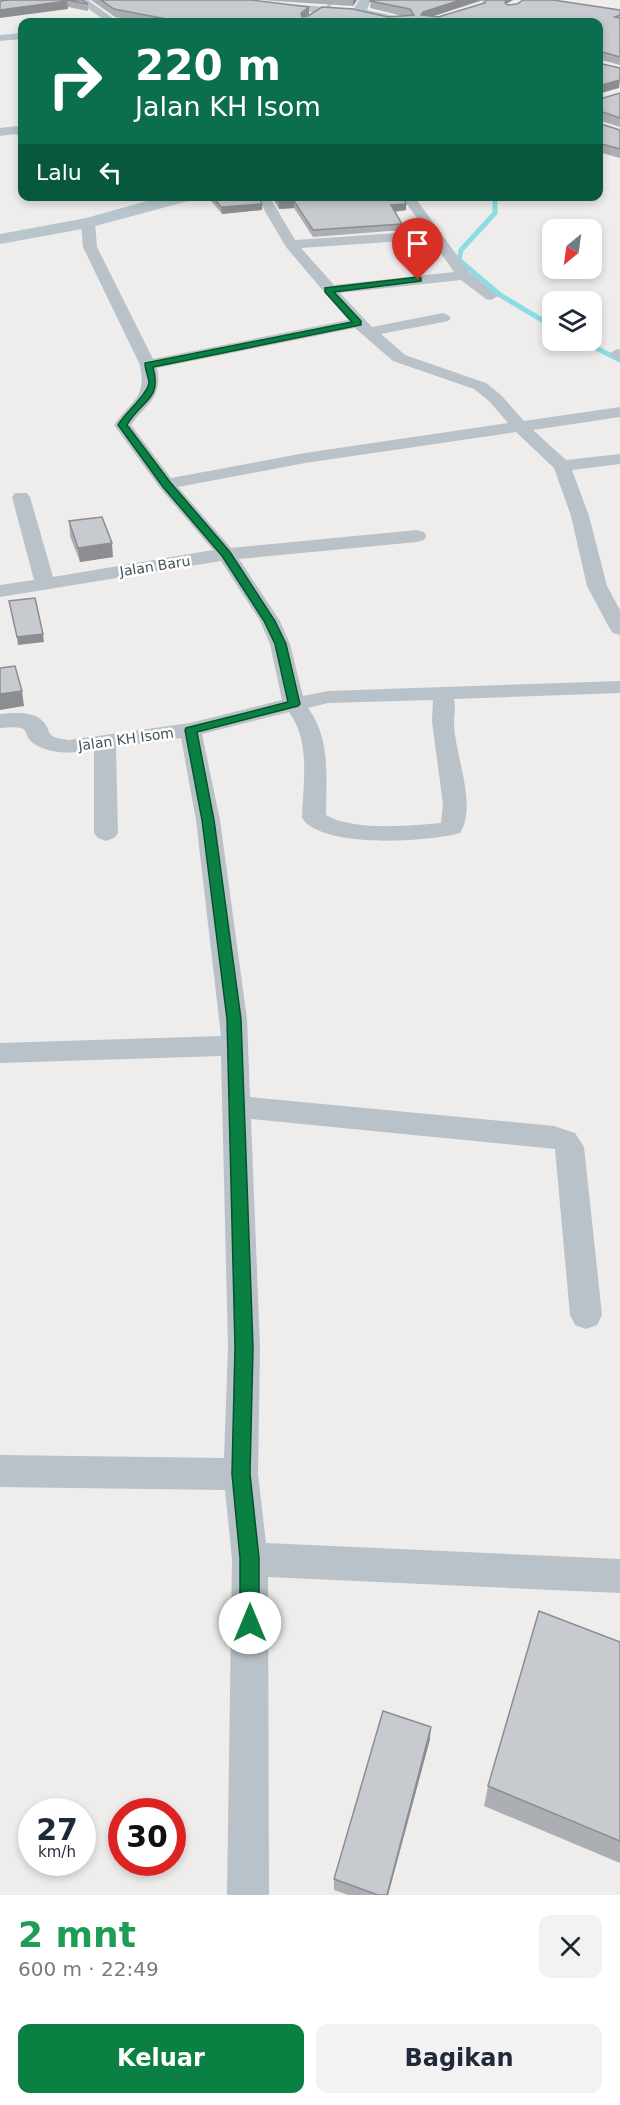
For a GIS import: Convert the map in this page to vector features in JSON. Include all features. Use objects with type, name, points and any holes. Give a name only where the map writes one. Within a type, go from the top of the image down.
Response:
[{"type":"street","points":[[81,0],[107,18]]},
{"type":"street","points":[[233,0],[265,5],[335,10],[362,6],[394,18]]},
{"type":"street","points":[[332,18],[335,10]]},
{"type":"street","points":[[0,38],[18,36]]},
{"type":"street","points":[[0,132],[18,131]]},
{"type":"street","points":[[0,238],[88,224],[171,201]]},
{"type":"street","points":[[265,201],[291,244],[328,290],[363,328],[399,358],[480,386],[495,398],[520,427],[562,466],[580,516],[597,586],[620,629]]},
{"type":"street","points":[[410,201],[464,275],[491,296]]},
{"type":"street","points":[[88,224],[90,247],[148,365],[153,384],[141,404],[129,414],[122,425],[166,484],[226,554],[270,621],[280,644],[294,704],[305,716],[316,762],[314,818],[318,823],[345,830],[413,833],[445,832],[453,828],[455,804],[443,722],[445,709],[443,694]]},
{"type":"street","points":[[291,244],[434,235]]},
{"type":"street","points":[[328,290],[464,275]]},
{"type":"street","points":[[148,365],[363,328],[443,318]]},
{"type":"street","points":[[166,484],[305,458],[620,412]]},
{"type":"street","points":[[562,466],[620,459]]},
{"type":"street","points":[[21,497],[45,584]]},
{"type":"street","name":"Jalan Baru","points":[[0,591],[226,554],[417,536]]},
{"type":"street","name":"Jalan KH Isom","points":[[0,721],[22,719],[31,722],[37,728],[40,736],[56,746],[69,747],[190,730],[294,704],[328,698],[620,687]]},
{"type":"street","points":[[190,730],[208,820],[234,1019],[244,1347],[241,1474],[250,1558],[248,1895]]},
{"type":"street","points":[[105,742],[106,833]]},
{"type":"street","points":[[0,1053],[235,1046]]},
{"type":"street","points":[[237,1107],[554,1137],[565,1141],[570,1147],[586,1315]]},
{"type":"street","points":[[0,1471],[241,1474]]},
{"type":"street","points":[[250,1558],[620,1576]]},
{"type":"building","points":[[67,0],[82,0],[88,4]]},
{"type":"building","points":[[101,0],[251,0],[309,7],[301,13],[302,17],[322,7],[353,9],[388,17],[414,15],[410,9],[370,1],[461,0],[423,12],[421,15],[438,17],[485,3],[486,0],[506,0],[505,3],[508,5],[517,4],[523,0],[553,0],[620,10],[620,15],[615,17],[620,18],[620,57],[603,52],[603,18],[161,18],[114,9]]},
{"type":"building","points":[[0,1],[67,1],[0,10]]},
{"type":"building","points":[[603,64],[620,68],[620,80],[603,85]]},
{"type":"building","points":[[620,93],[620,118],[603,112],[603,98]]},
{"type":"building","points":[[603,125],[620,130],[620,149],[603,144]]},
{"type":"building","points":[[216,201],[260,201],[262,204],[221,207]]},
{"type":"building","points":[[294,201],[405,201],[406,204],[391,205],[402,224],[313,230]]},
{"type":"building","points":[[102,517],[112,543],[78,548],[69,521]]},
{"type":"building","points":[[35,598],[43,634],[17,637],[9,601]]},
{"type":"building","points":[[15,666],[22,691],[0,694],[0,668]]},
{"type":"building","points":[[539,1611],[620,1642],[620,1841],[488,1786]]},
{"type":"building","points":[[383,1711],[431,1727],[387,1895],[378,1895],[334,1879]]},
{"type":"waterway","points":[[326,18],[330,0]]},
{"type":"waterway","points":[[495,201],[495,213],[461,250],[459,260],[500,295],[542,320]]},
{"type":"waterway","points":[[602,351],[620,360]]},
{"type":"route","points":[[250,1623],[250,1558],[241,1474],[244,1347],[234,1019],[208,820],[190,730],[294,704],[280,644],[270,621],[226,554],[166,484],[122,425],[129,414],[149,394],[153,384],[148,365],[358,323],[328,290],[418,280]]}]
